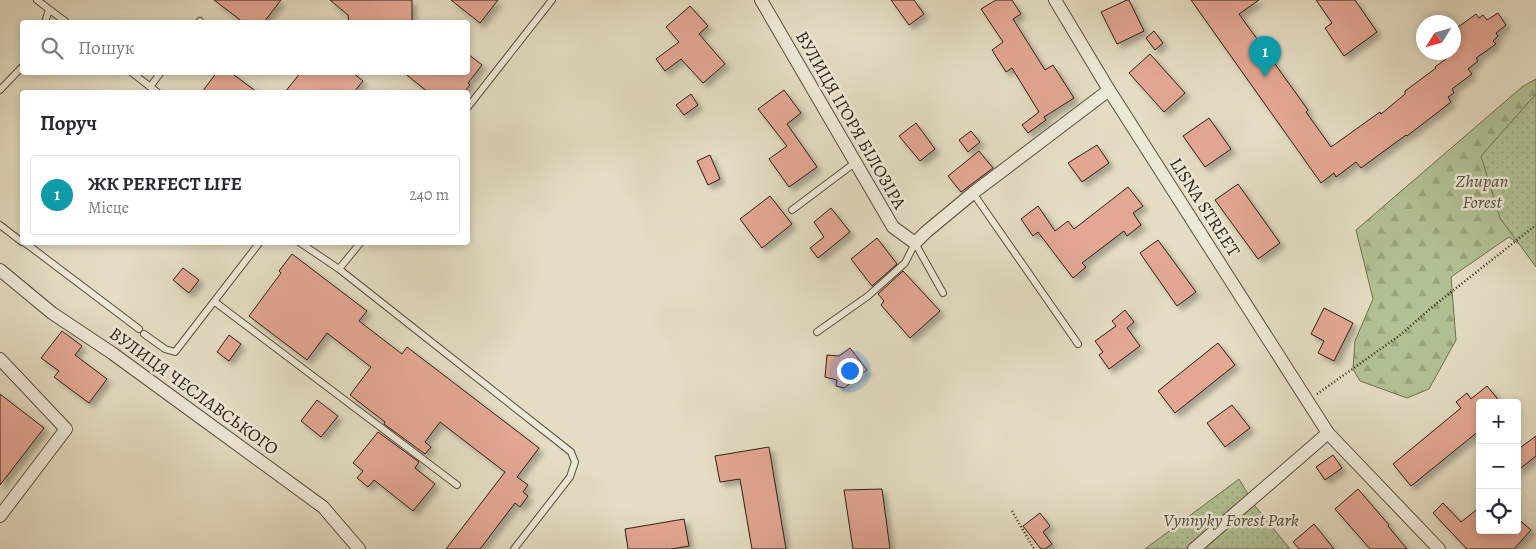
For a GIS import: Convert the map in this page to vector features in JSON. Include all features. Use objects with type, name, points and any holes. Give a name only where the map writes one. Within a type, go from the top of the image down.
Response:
[{"type":"street","name":"ВУЛИЦЯ ІГОРЯ БІЛОЗІРА","points":[[761,0],[856,162],[875,199],[893,227],[915,243]]},
{"type":"street","name":"LISNA STREET","points":[[1055,0],[1109,90],[1328,432],[1439,549]]},
{"type":"street","points":[[915,243],[973,193],[1109,90]]},
{"type":"street","name":"ВУЛИЦЯ ЧЕСЛАВСЬКОГО","points":[[0,270],[52,313],[112,353],[323,507],[359,549]]},
{"type":"street","points":[[0,359],[66,429],[0,516]]},
{"type":"street","points":[[1194,549],[1328,432]]},
{"type":"lane","points":[[37,0],[63,20]]},
{"type":"lane","points":[[470,104],[552,0]]},
{"type":"lane","points":[[45,20],[49,10]]},
{"type":"lane","points":[[0,90],[20,69]]},
{"type":"lane","points":[[135,75],[155,90]]},
{"type":"lane","points":[[150,87],[159,75]]},
{"type":"lane","points":[[792,210],[856,162]]},
{"type":"lane","points":[[973,193],[1078,344]]},
{"type":"lane","points":[[0,225],[20,240]]},
{"type":"lane","points":[[915,243],[943,293]]},
{"type":"lane","points":[[817,332],[868,296],[905,263],[915,243]]},
{"type":"lane","points":[[27,245],[165,349],[175,352],[258,245]]},
{"type":"lane","points":[[304,245],[340,269],[571,452],[575,462],[570,477],[514,549]]},
{"type":"lane","points":[[340,269],[359,245]]},
{"type":"lane","points":[[215,302],[458,485]]},
{"type":"path","points":[[1308,400],[1399,336],[1431,308],[1536,226]]},
{"type":"path","points":[[1012,511],[1034,549]]},
{"type":"green space","name":"Zhupan Forest","points":[[1536,79],[1536,256],[1509,237],[1451,277],[1456,340],[1429,389],[1407,398],[1360,381],[1353,369],[1355,341],[1373,299],[1356,230],[1522,87]]},
{"type":"green space","points":[[1536,94],[1536,267],[1500,218],[1481,156]]},
{"type":"green space","name":"Vynnyky Forest Park","points":[[1239,479],[1255,506],[1290,549],[1145,549]]},
{"type":"building","points":[[214,0],[281,0],[266,20],[240,20]]},
{"type":"building","points":[[330,0],[412,0],[412,20],[349,20],[348,15]]},
{"type":"building","points":[[451,0],[498,0],[480,23]]},
{"type":"building","points":[[891,0],[914,0],[924,14],[909,25]]},
{"type":"building","points":[[996,0],[1012,0],[1021,14],[1013,19],[1045,70],[1053,65],[1074,98],[1044,117],[1046,120],[1028,133],[1022,125],[1039,112],[1012,68],[1006,72],[992,50],[1003,42],[981,9]]},
{"type":"building","points":[[1129,0],[1144,31],[1117,44],[1101,12]]},
{"type":"building","points":[[1191,0],[1259,0],[1239,14],[1308,110],[1306,112],[1331,147],[1380,112],[1381,114],[1405,94],[1405,91],[1445,60],[1461,60],[1461,25],[1476,14],[1479,18],[1483,15],[1487,20],[1498,13],[1506,25],[1496,33],[1498,36],[1493,41],[1496,44],[1476,58],[1478,61],[1468,69],[1472,74],[1452,89],[1454,93],[1448,97],[1451,102],[1361,168],[1356,162],[1336,177],[1334,173],[1321,183]]},
{"type":"building","points":[[1316,0],[1355,0],[1377,32],[1344,56],[1325,28],[1332,23]]},
{"type":"building","points":[[690,6],[708,26],[699,34],[725,64],[703,83],[681,59],[665,71],[656,59],[679,42],[666,27]]},
{"type":"building","points":[[1154,31],[1163,43],[1155,50],[1146,38]]},
{"type":"building","points":[[1150,54],[1185,93],[1164,112],[1129,73]]},
{"type":"building","points":[[470,56],[482,65],[468,83],[470,85],[466,90],[426,90],[407,75],[470,75]]},
{"type":"building","points":[[215,75],[234,75],[254,90],[204,90]]},
{"type":"building","points":[[299,75],[356,75],[363,81],[356,90],[287,90]]},
{"type":"building","points":[[784,90],[801,113],[787,124],[817,167],[789,187],[769,159],[787,146],[758,109]]},
{"type":"building","points":[[691,94],[698,105],[684,115],[676,105]]},
{"type":"building","points":[[1209,118],[1231,149],[1205,167],[1183,136]]},
{"type":"building","points":[[916,123],[935,149],[920,161],[899,136]]},
{"type":"building","points":[[971,131],[980,142],[968,152],[959,140]]},
{"type":"building","points":[[1097,145],[1109,163],[1082,182],[1068,163]]},
{"type":"building","points":[[979,151],[993,168],[961,192],[948,176]]},
{"type":"building","points":[[710,155],[720,179],[708,185],[697,161]]},
{"type":"building","points":[[1238,184],[1280,243],[1258,259],[1215,200]]},
{"type":"building","points":[[1128,187],[1143,206],[1133,213],[1141,225],[1127,236],[1124,231],[1082,263],[1086,267],[1073,278],[1038,232],[1033,236],[1021,219],[1038,206],[1055,231],[1068,221],[1074,229]]},
{"type":"building","points":[[770,196],[792,224],[762,248],[740,219]]},
{"type":"building","points":[[831,208],[850,232],[818,258],[810,248],[824,237],[814,222]]},
{"type":"building","points":[[877,238],[897,264],[872,286],[851,259]]},
{"type":"building","points":[[1158,240],[1196,292],[1177,306],[1140,253]]},
{"type":"building","points":[[292,254],[367,311],[359,321],[402,354],[407,347],[539,448],[517,477],[528,485],[523,492],[528,496],[520,507],[515,503],[480,549],[446,549],[505,472],[440,422],[425,442],[431,447],[425,454],[384,424],[385,422],[350,395],[371,367],[327,333],[307,360],[249,316],[281,273],[279,271]]},
{"type":"building","points":[[183,268],[199,280],[189,293],[173,280]]},
{"type":"building","points":[[903,271],[940,311],[910,338],[881,305],[884,301],[878,294]]},
{"type":"building","points":[[1324,308],[1353,323],[1334,361],[1318,353],[1324,341],[1311,334]]},
{"type":"building","points":[[1125,310],[1134,322],[1127,328],[1140,346],[1109,369],[1099,355],[1103,352],[1095,341],[1116,326],[1112,321]]},
{"type":"building","points":[[62,331],[82,346],[75,355],[107,379],[89,403],[54,377],[59,371],[41,358]]},
{"type":"building","points":[[229,335],[241,344],[229,361],[217,352]]},
{"type":"building","points":[[1218,343],[1235,365],[1175,413],[1158,391]]},
{"type":"building","points":[[850,348],[867,370],[844,388],[836,386],[837,380],[825,377],[827,355],[839,356]]},
{"type":"building","points":[[1487,386],[1498,399],[1476,399],[1476,433],[1411,486],[1393,464],[1461,408],[1456,402],[1467,393],[1471,399]]},
{"type":"building","points":[[0,394],[44,428],[0,485]]},
{"type":"building","points":[[317,400],[338,416],[321,437],[301,421]]},
{"type":"building","points":[[1232,405],[1250,428],[1225,447],[1207,423]]},
{"type":"building","points":[[378,432],[419,462],[415,468],[435,484],[413,511],[374,480],[368,487],[357,478],[363,471],[353,463]]},
{"type":"building","points":[[1536,436],[1536,456],[1521,468],[1521,447]]},
{"type":"building","points":[[769,447],[786,549],[752,549],[740,479],[720,482],[715,456]]},
{"type":"building","points":[[1333,455],[1342,468],[1325,480],[1316,467]]},
{"type":"building","points":[[882,489],[890,549],[853,549],[844,490]]},
{"type":"building","points":[[1358,489],[1407,549],[1370,549],[1335,509]]},
{"type":"building","points":[[1443,503],[1461,522],[1476,510],[1476,534],[1521,534],[1521,521],[1531,530],[1514,549],[1467,549],[1433,513]]},
{"type":"building","points":[[1040,513],[1050,526],[1043,532],[1052,544],[1045,549],[1041,549],[1023,526]]},
{"type":"building","points":[[684,519],[689,546],[671,549],[628,549],[625,529]]},
{"type":"building","points":[[1314,524],[1334,549],[1299,549],[1293,542]]},
{"type":"place","name":"ЖК PERFECT LIFE","points":[[1265,77]]}]
